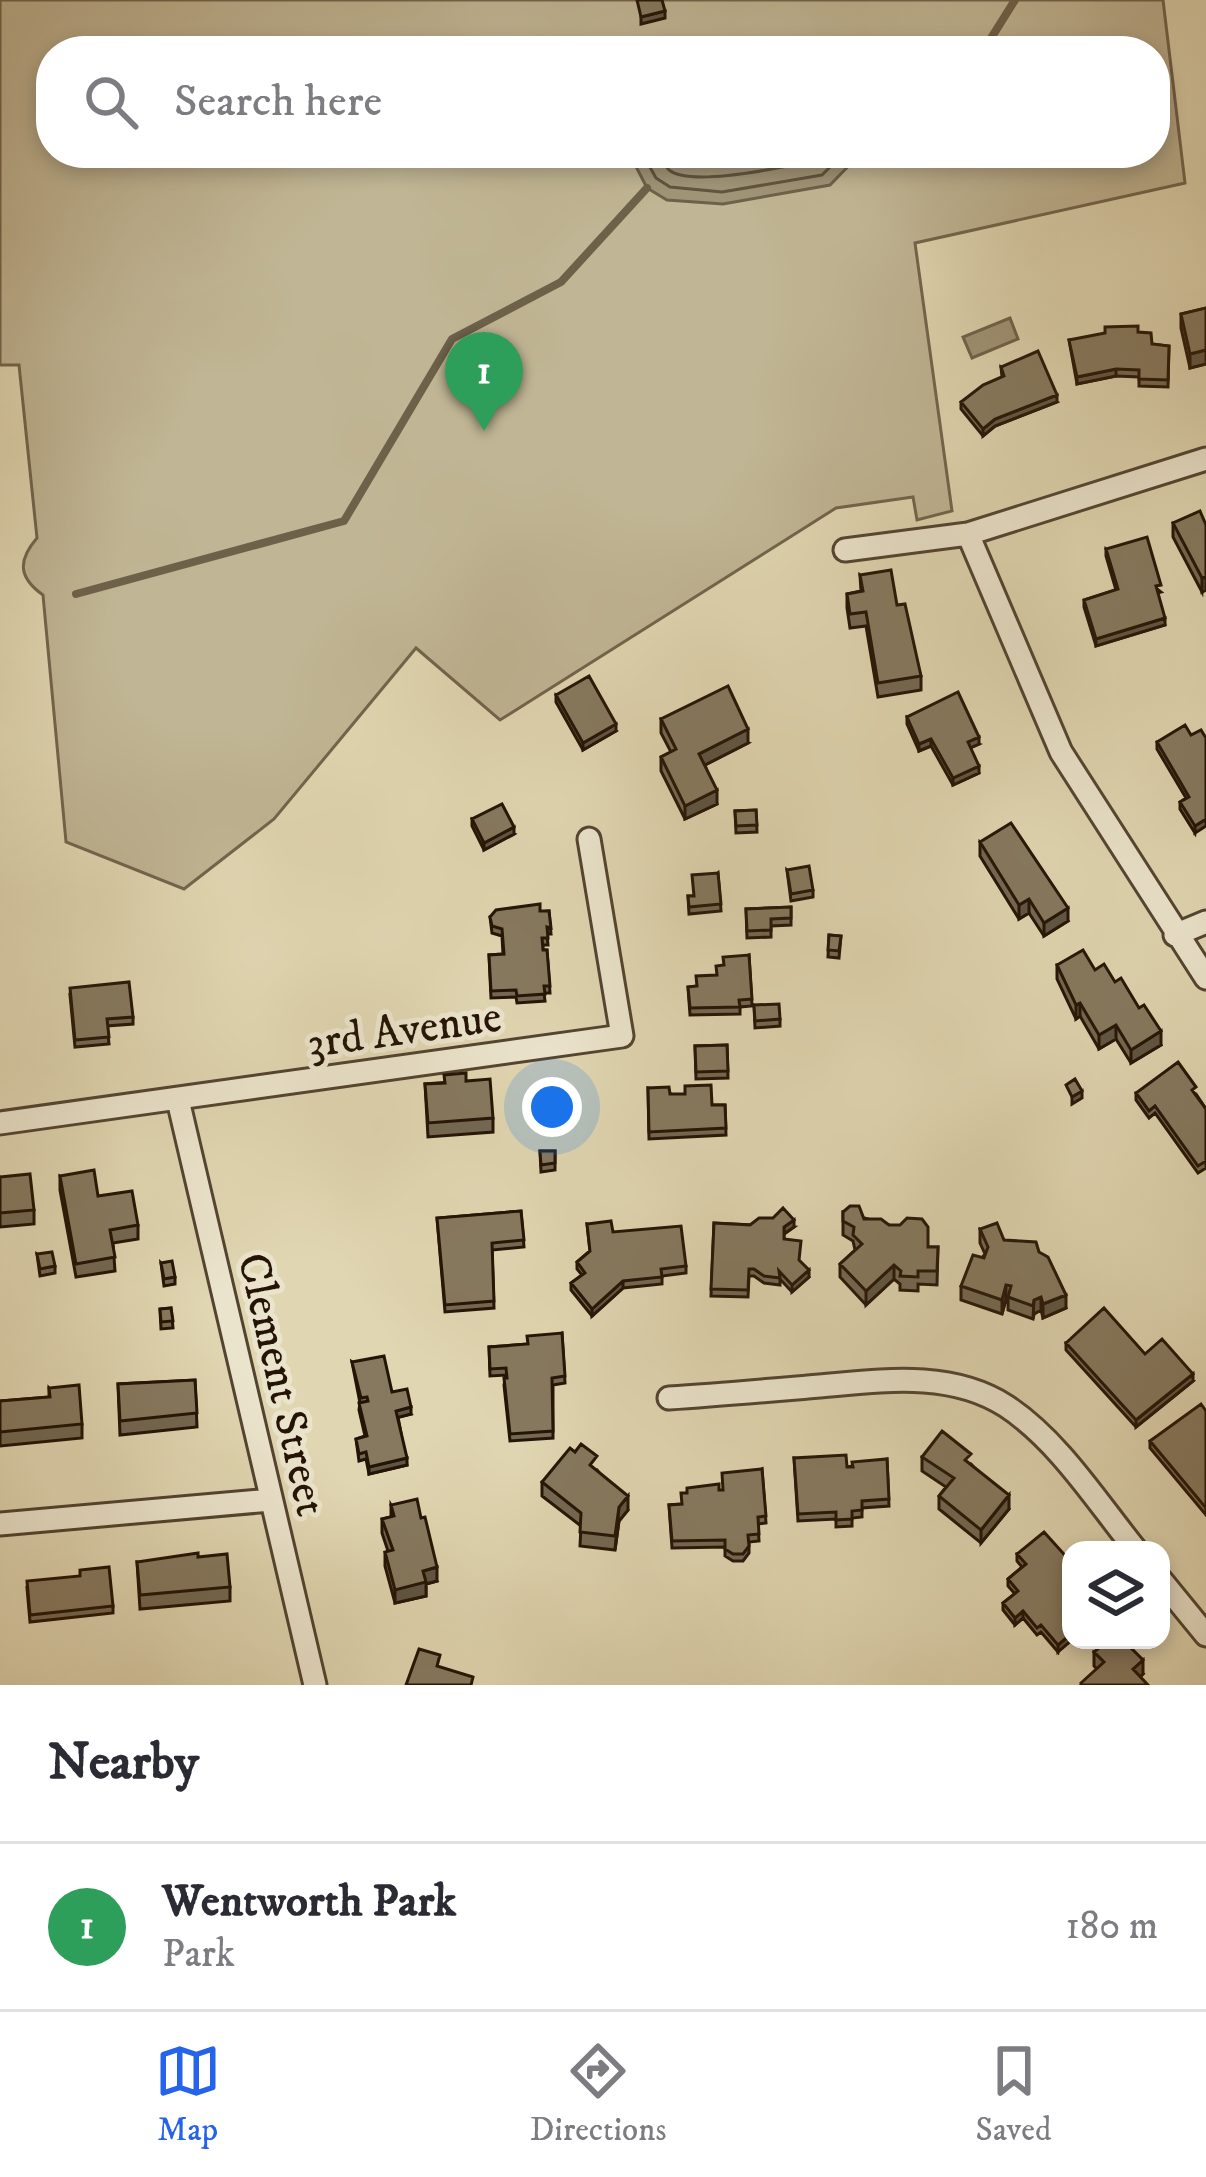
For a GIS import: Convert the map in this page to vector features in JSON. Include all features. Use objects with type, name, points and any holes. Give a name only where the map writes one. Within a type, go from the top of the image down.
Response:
[{"type":"street","points":[[845,550],[968,534],[1206,459]]},
{"type":"street","points":[[968,534],[1061,752],[1206,978]]},
{"type":"street","name":"3rd Avenue","points":[[0,1123],[622,1036],[589,839]]},
{"type":"street","points":[[1175,935],[1206,922]]},
{"type":"street","name":"Clement Street","points":[[178,1100],[315,1685]]},
{"type":"street","points":[[669,1398],[898,1380],[962,1388],[1002,1403],[1037,1431],[1129,1541]]},
{"type":"street","points":[[0,1524],[271,1500]]},
{"type":"street","points":[[1170,1590],[1204,1628]]},
{"type":"shaded area","points":[[0,0],[1163,0],[1167,36],[36,36],[36,168],[1170,168],[1170,58],[1185,183],[915,243],[952,511],[917,520],[913,497],[836,508],[500,720],[416,648],[274,819],[184,889],[66,842],[43,595],[29,582],[24,569],[26,554],[37,538],[19,365],[0,365]]},
{"type":"water","points":[[637,168],[846,168],[830,185],[723,204],[667,200],[647,188]]},
{"type":"water","points":[[1010,318],[1018,339],[972,358],[963,337]]},
{"type":"building","points":[[637,0],[662,0],[665,11],[641,17]]},
{"type":"building","points":[[1206,308],[1206,350],[1190,354],[1181,314]]},
{"type":"building","points":[[1138,326],[1138,332],[1151,333],[1152,344],[1169,346],[1168,380],[1139,379],[1139,370],[1116,369],[1077,377],[1069,340],[1105,333],[1105,327]]},
{"type":"building","points":[[1038,351],[1057,395],[995,419],[983,429],[961,402],[1004,376],[1001,367]]},
{"type":"building","points":[[1200,511],[1206,525],[1206,576],[1202,578],[1173,523]]},
{"type":"building","points":[[1147,537],[1165,618],[1096,639],[1084,600],[1118,589],[1106,549]]},
{"type":"building","points":[[891,570],[897,605],[905,604],[921,676],[878,683],[866,612],[850,614],[847,594],[863,591],[860,575]]},
{"type":"building","points":[[589,676],[616,724],[583,743],[556,695]]},
{"type":"building","points":[[728,686],[748,729],[699,754],[717,790],[685,806],[661,757],[676,749],[661,719]]},
{"type":"building","points":[[958,692],[979,737],[968,742],[979,766],[953,778],[931,739],[919,744],[907,717]]},
{"type":"building","points":[[1185,725],[1191,735],[1201,730],[1206,738],[1206,819],[1195,826],[1180,802],[1189,797],[1157,742]]},
{"type":"building","points":[[502,804],[514,827],[484,843],[472,819]]},
{"type":"building","points":[[756,810],[757,825],[736,826],[735,811]]},
{"type":"building","points":[[1011,823],[1068,908],[1044,923],[1029,899],[1019,905],[980,842]]},
{"type":"building","points":[[809,866],[813,890],[791,894],[787,870]]},
{"type":"building","points":[[718,873],[721,904],[689,907],[688,896],[694,896],[692,875]]},
{"type":"building","points":[[540,904],[540,911],[549,911],[551,928],[547,927],[548,938],[542,938],[550,986],[544,986],[545,994],[491,991],[489,955],[504,954],[502,929],[492,926],[490,917],[496,910]]},
{"type":"building","points":[[791,907],[791,918],[771,919],[771,930],[747,931],[746,909]]},
{"type":"building","points":[[829,935],[841,936],[839,951],[828,950]]},
{"type":"building","points":[[1083,950],[1095,970],[1104,964],[1115,982],[1121,978],[1139,1008],[1144,1005],[1161,1031],[1131,1050],[1116,1025],[1099,1035],[1080,1003],[1076,1005],[1057,965]]},
{"type":"building","points":[[749,955],[752,999],[739,1000],[740,1007],[690,1008],[688,987],[697,986],[696,976],[717,975],[716,966],[724,965],[723,957]]},
{"type":"building","points":[[129,982],[133,1017],[107,1019],[109,1037],[75,1040],[70,988]]},
{"type":"building","points":[[779,1004],[780,1019],[755,1021],[754,1005]]},
{"type":"building","points":[[727,1045],[728,1071],[696,1072],[695,1046]]},
{"type":"building","points":[[1178,1062],[1206,1109],[1206,1161],[1198,1166],[1155,1106],[1149,1111],[1136,1093]]},
{"type":"building","points":[[466,1073],[466,1081],[490,1079],[493,1118],[428,1123],[425,1084],[445,1083],[444,1075]]},
{"type":"building","points":[[1075,1079],[1082,1091],[1072,1097],[1066,1085]]},
{"type":"building","points":[[711,1085],[712,1105],[725,1105],[726,1128],[649,1132],[648,1088],[669,1087],[670,1094],[685,1094],[685,1086]]},
{"type":"building","points":[[540,1151],[555,1151],[555,1163],[541,1165]]},
{"type":"building","points":[[94,1170],[98,1196],[132,1191],[138,1225],[110,1230],[115,1257],[76,1264],[60,1176]]},
{"type":"building","points":[[30,1174],[34,1210],[0,1213],[0,1177]]},
{"type":"building","points":[[859,1206],[864,1219],[881,1219],[889,1225],[900,1225],[907,1218],[922,1219],[928,1227],[928,1247],[938,1247],[937,1271],[900,1276],[894,1265],[866,1291],[840,1264],[862,1244],[853,1235],[854,1227],[843,1221],[843,1212]]},
{"type":"building","points":[[783,1208],[794,1220],[784,1227],[784,1239],[801,1241],[799,1260],[809,1270],[792,1285],[779,1271],[780,1278],[749,1269],[748,1290],[711,1289],[714,1223],[750,1225],[759,1218],[773,1218]]},
{"type":"building","points":[[521,1211],[524,1240],[492,1243],[494,1301],[445,1305],[437,1218]]},
{"type":"building","points":[[611,1221],[613,1232],[681,1226],[686,1266],[661,1269],[662,1277],[623,1281],[592,1309],[571,1283],[585,1273],[577,1262],[590,1251],[587,1224]]},
{"type":"building","points":[[997,1223],[1004,1240],[1036,1242],[1066,1295],[1043,1304],[1041,1297],[1033,1306],[1008,1297],[1011,1286],[1006,1285],[1002,1300],[961,1286],[973,1255],[984,1258],[988,1247],[980,1229]]},
{"type":"building","points":[[52,1252],[55,1266],[40,1269],[37,1254]]},
{"type":"building","points":[[172,1261],[175,1277],[164,1279],[161,1263]]},
{"type":"building","points":[[171,1308],[173,1321],[161,1322],[160,1309]]},
{"type":"building","points":[[1104,1308],[1145,1354],[1162,1339],[1193,1374],[1136,1420],[1066,1343]]},
{"type":"building","points":[[562,1333],[565,1376],[552,1378],[553,1431],[510,1434],[506,1368],[490,1369],[489,1347],[528,1344],[527,1336]]},
{"type":"building","points":[[384,1356],[392,1392],[407,1389],[411,1407],[396,1411],[407,1458],[369,1467],[356,1439],[367,1436],[359,1403],[368,1401],[361,1398],[352,1362]]},
{"type":"building","points":[[195,1380],[197,1413],[120,1421],[118,1384]]},
{"type":"building","points":[[79,1385],[82,1424],[0,1432],[0,1401],[50,1397],[49,1388]]},
{"type":"building","points":[[1201,1404],[1206,1411],[1206,1508],[1150,1441]]},
{"type":"building","points":[[942,1431],[971,1454],[965,1460],[1009,1495],[981,1530],[939,1496],[954,1478],[922,1457]]},
{"type":"building","points":[[581,1444],[597,1456],[590,1465],[628,1496],[619,1507],[615,1536],[580,1532],[581,1513],[542,1482],[570,1448],[575,1452]]},
{"type":"building","points":[[846,1455],[847,1467],[853,1467],[852,1462],[887,1459],[889,1499],[862,1501],[862,1510],[852,1511],[852,1519],[836,1520],[836,1512],[798,1514],[794,1458]]},
{"type":"building","points":[[762,1469],[766,1516],[758,1517],[759,1534],[748,1535],[749,1546],[743,1554],[725,1549],[725,1540],[672,1541],[669,1505],[682,1504],[681,1493],[687,1493],[687,1488],[719,1484],[723,1490],[722,1473]]},
{"type":"building","points":[[417,1499],[437,1567],[423,1571],[426,1582],[395,1590],[385,1552],[393,1550],[382,1519],[394,1516],[391,1505]]},
{"type":"building","points":[[1044,1532],[1062,1552],[1062,1642],[1058,1645],[1023,1611],[1015,1618],[1003,1603],[1018,1591],[1008,1579],[1026,1564],[1017,1554]]},
{"type":"building","points":[[198,1553],[198,1557],[227,1554],[230,1587],[140,1595],[137,1562]]},
{"type":"building","points":[[109,1567],[113,1606],[30,1615],[27,1581],[80,1576],[80,1570]]},
{"type":"building","points":[[419,1649],[440,1655],[437,1666],[473,1677],[471,1685],[406,1685]]},
{"type":"building","points":[[1132,1649],[1143,1660],[1133,1669],[1148,1685],[1082,1685],[1104,1662],[1094,1652]]},
{"type":"waterway","points":[[992,36],[1015,0]]},
{"type":"waterway","points":[[76,594],[344,521],[452,339],[561,282],[647,188]]},
{"type":"place","name":"Wentworth Park","points":[[484,431]]}]
